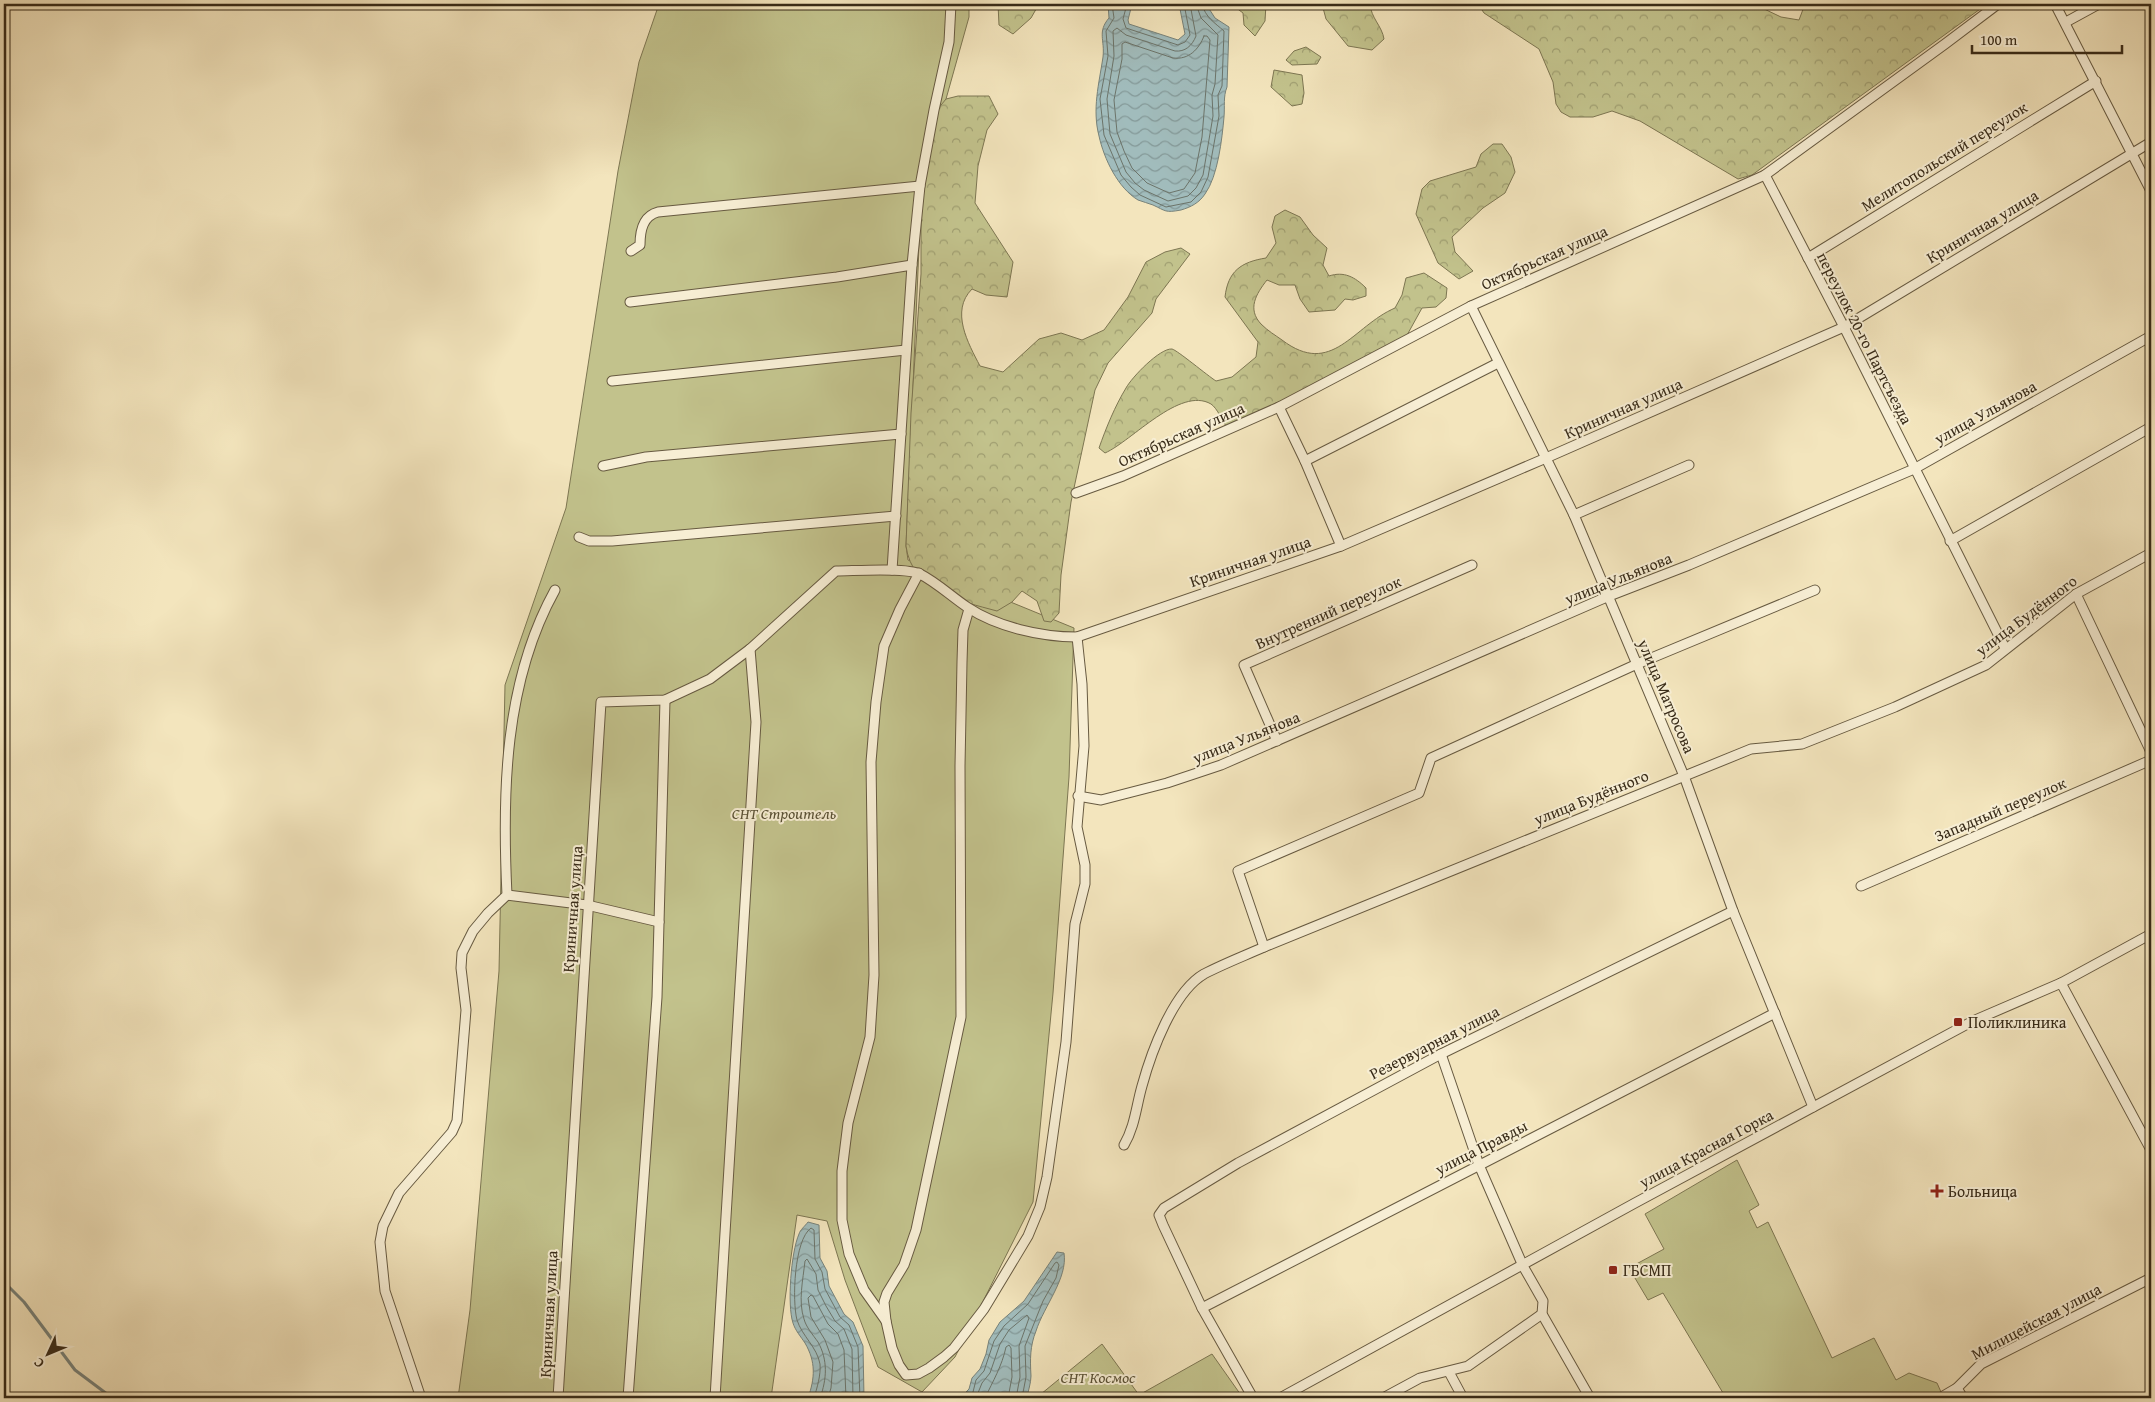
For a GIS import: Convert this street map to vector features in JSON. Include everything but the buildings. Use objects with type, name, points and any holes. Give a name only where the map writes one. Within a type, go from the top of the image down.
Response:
[{"type":"street","points":[[951,4],[949,42],[920,186],[912,265],[892,570],[919,573],[969,609],[1008,626],[1061,637],[1077,637],[1082,684],[1084,746],[1078,796],[1077,827],[1085,865],[1085,884],[1075,924],[1066,1042],[1058,1109],[1040,1207],[1028,1236],[984,1309],[954,1348],[929,1368],[918,1374],[906,1375],[899,1365],[892,1348],[884,1302],[887,1293],[904,1265],[916,1230],[961,1017],[961,700],[963,630],[969,609]]},
{"type":"street","name":"Октябрьская улица","points":[[1076,492],[1123,476],[1279,407],[1471,306],[1765,175],[1998,4]]},
{"type":"street","points":[[2055,4],[2066,22],[2151,191]]},
{"type":"street","points":[[2066,22],[2099,4]]},
{"type":"street","name":"Мелитопольский переулок","points":[[1808,258],[2096,81]]},
{"type":"street","name":"Криничная улица","points":[[1077,637],[1341,546],[1546,458],[1844,326],[2151,142]]},
{"type":"street","name":"переулок 20-го Партсъезда","points":[[1765,175],[1844,326],[2005,648]]},
{"type":"street","points":[[631,251],[640,245],[640,234],[644,222],[650,214],[658,212],[920,186]]},
{"type":"street","points":[[630,302],[837,277],[912,265]]},
{"type":"street","name":"улица Матросова","points":[[1471,306],[1574,515],[1609,596],[1684,776],[1733,911],[1813,1107]]},
{"type":"street","name":"улица Ульянова","points":[[1078,796],[1101,800],[1167,783],[1221,765],[1609,596],[1689,565],[1914,469],[2151,336]]},
{"type":"street","points":[[612,381],[906,350]]},
{"type":"street","points":[[1305,462],[1498,363]]},
{"type":"street","points":[[1279,407],[1341,546]]},
{"type":"street","points":[[1950,541],[2151,427]]},
{"type":"street","points":[[604,466],[646,457],[901,434]]},
{"type":"street","points":[[1574,515],[1689,465]]},
{"type":"street","points":[[579,537],[589,540],[612,541],[896,516]]},
{"type":"street","name":"улица Будённого","points":[[1124,1145],[1132,1131],[1141,1088],[1154,1046],[1186,988],[1204,975],[1264,948],[1751,749],[1802,744],[1895,707],[1986,665],[2005,648],[2076,594],[2151,553]]},
{"type":"street","name":"Внутренний переулок","points":[[1277,742],[1244,665],[1472,565]]},
{"type":"street","name":"Криничная улица","points":[[558,1398],[600,702],[665,700],[710,679],[750,649],[836,571],[892,570]]},
{"type":"street","points":[[886,1322],[864,1290],[849,1254],[842,1220],[842,1171],[848,1123],[870,1037],[874,975],[872,762],[876,702],[884,646],[900,609],[919,573]]},
{"type":"street","points":[[420,1398],[385,1291],[380,1242],[383,1226],[399,1193],[452,1132],[457,1120],[466,1010],[462,952],[474,931],[488,913],[507,895],[506,811],[514,712],[523,664],[554,590]]},
{"type":"street","points":[[1264,948],[1238,871],[1419,793],[1431,758],[1637,664],[1816,590]]},
{"type":"street","points":[[2076,594],[2151,752]]},
{"type":"street","points":[[715,1398],[756,722],[750,649]]},
{"type":"street","points":[[628,1398],[657,997],[665,700]]},
{"type":"street","name":"Западный переулок","points":[[1861,886],[2151,760]]},
{"type":"street","points":[[507,895],[587,905],[659,922]]},
{"type":"street","name":"Резервуарная улица","points":[[1202,1308],[1159,1215],[1164,1208],[1179,1197],[1238,1163],[1441,1054],[1733,911]]},
{"type":"street","name":"улица Красная Горка","points":[[1280,1398],[1488,1283],[1524,1266],[1635,1203],[1973,1021],[2061,983],[2151,934]]},
{"type":"street","points":[[2061,983],[2151,1150]]},
{"type":"street","name":"улица Правды","points":[[1202,1308],[1775,1013]]},
{"type":"street","points":[[1441,1054],[1479,1165],[1524,1266],[1543,1301],[1542,1314],[1590,1398]]},
{"type":"street","name":"Милицейская улица","points":[[1940,1398],[1957,1388],[1981,1364],[2151,1278]]},
{"type":"street","points":[[1202,1308],[1253,1398]]},
{"type":"street","points":[[1383,1398],[1420,1378],[1468,1366],[1542,1314]]},
{"type":"street","points":[[1449,1372],[1463,1398]]},
{"type":"street","points":[[1957,1388],[1963,1398]]},
{"type":"green space","name":"СНТ Строитель","points":[[659,4],[969,4],[969,17],[946,99],[921,202],[906,546],[908,560],[1074,628],[1069,777],[1053,993],[1033,1202],[955,1357],[922,1392],[878,1367],[845,1280],[827,1221],[797,1215],[771,1398],[458,1398],[470,1310],[499,971],[505,685],[566,508],[618,171],[639,62]]},
{"type":"green space","points":[[998,4],[1039,4],[1031,18],[1013,34],[999,25]]},
{"type":"green space","points":[[1231,4],[1266,4],[1265,21],[1255,36],[1244,25],[1243,13]]},
{"type":"green space","points":[[1322,4],[1370,4],[1372,14],[1384,39],[1372,50],[1348,46],[1326,19]]},
{"type":"green space","points":[[1478,4],[1746,4],[1760,7],[1781,17],[1799,20],[1805,4],[1987,4],[1752,175],[1738,179],[1640,121],[1612,111],[1593,117],[1570,117],[1561,112],[1556,104],[1553,82],[1539,49],[1484,13]]},
{"type":"green space","points":[[1306,47],[1321,57],[1317,64],[1292,65],[1286,60],[1294,51]]},
{"type":"green space","points":[[1274,70],[1302,75],[1304,93],[1302,104],[1292,106],[1271,87]]},
{"type":"green space","points":[[958,96],[989,96],[998,114],[987,130],[978,166],[975,203],[1013,262],[1007,297],[986,295],[972,289],[962,307],[963,327],[966,337],[980,366],[1003,372],[1039,339],[1061,333],[1082,340],[1104,330],[1128,297],[1146,262],[1165,252],[1181,248],[1190,254],[1156,299],[1152,313],[1108,363],[1095,390],[1071,502],[1061,575],[1059,613],[1051,622],[1044,621],[1037,601],[1022,591],[1012,602],[997,611],[968,603],[940,592],[918,574],[910,561],[906,546],[911,413],[921,274],[921,202],[937,110],[946,99]]},
{"type":"green space","points":[[1493,144],[1502,144],[1511,157],[1515,172],[1505,193],[1483,208],[1452,237],[1455,252],[1473,271],[1459,279],[1438,263],[1416,214],[1422,189],[1430,181],[1476,167],[1481,154]]},
{"type":"green space","points":[[1285,210],[1300,217],[1313,235],[1327,248],[1323,265],[1329,276],[1340,274],[1349,276],[1366,288],[1366,296],[1353,300],[1345,299],[1335,310],[1309,312],[1300,299],[1295,285],[1279,285],[1267,280],[1257,296],[1254,313],[1261,324],[1269,331],[1299,350],[1315,354],[1329,351],[1342,345],[1380,316],[1395,308],[1402,295],[1406,278],[1424,273],[1447,288],[1446,298],[1436,307],[1422,308],[1401,346],[1226,426],[1211,404],[1199,400],[1185,402],[1156,417],[1105,453],[1099,448],[1122,395],[1129,383],[1140,371],[1161,353],[1167,350],[1175,350],[1216,381],[1232,377],[1256,357],[1258,342],[1225,297],[1229,280],[1237,269],[1249,262],[1266,258],[1276,243],[1272,227],[1275,216]]},
{"type":"green space","points":[[1737,1160],[1759,1205],[1749,1211],[1757,1228],[1768,1222],[1832,1358],[1874,1338],[1896,1380],[1909,1373],[1937,1383],[1941,1392],[1930,1398],[1726,1398],[1663,1293],[1648,1300],[1629,1268],[1664,1249],[1645,1214]]},
{"type":"green space","name":"СНТ Космос","points":[[1102,1344],[1139,1395],[1212,1354],[1243,1398],[1040,1398],[1041,1394]]},
{"type":"water","points":[[1108,4],[1132,4],[1128,20],[1129,24],[1178,40],[1185,34],[1179,4],[1206,4],[1215,18],[1229,27],[1227,87],[1219,157],[1205,194],[1188,208],[1169,211],[1138,200],[1118,181],[1104,154],[1097,126],[1096,106],[1103,57],[1102,32],[1109,18]]},
{"type":"water","points":[[808,1222],[819,1225],[820,1258],[827,1271],[829,1286],[844,1314],[853,1322],[863,1346],[864,1398],[808,1398],[813,1377],[813,1363],[809,1350],[793,1323],[790,1292],[796,1242],[800,1231]]},
{"type":"water","points":[[1057,1252],[1064,1253],[1064,1263],[1059,1282],[1034,1337],[1031,1353],[1031,1379],[1027,1398],[947,1398],[961,1397],[969,1389],[972,1378],[980,1369],[989,1340],[1000,1322],[1024,1301]]},
{"type":"waterway","points":[[4,1282],[24,1302],[75,1370],[107,1394],[105,1398]]},
{"type":"place","name":"Поликлиника","points":[[1958,1022]]},
{"type":"place","name":"Больница","points":[[1937,1191]]},
{"type":"place","name":"ГБСМП","points":[[1613,1270]]}]
